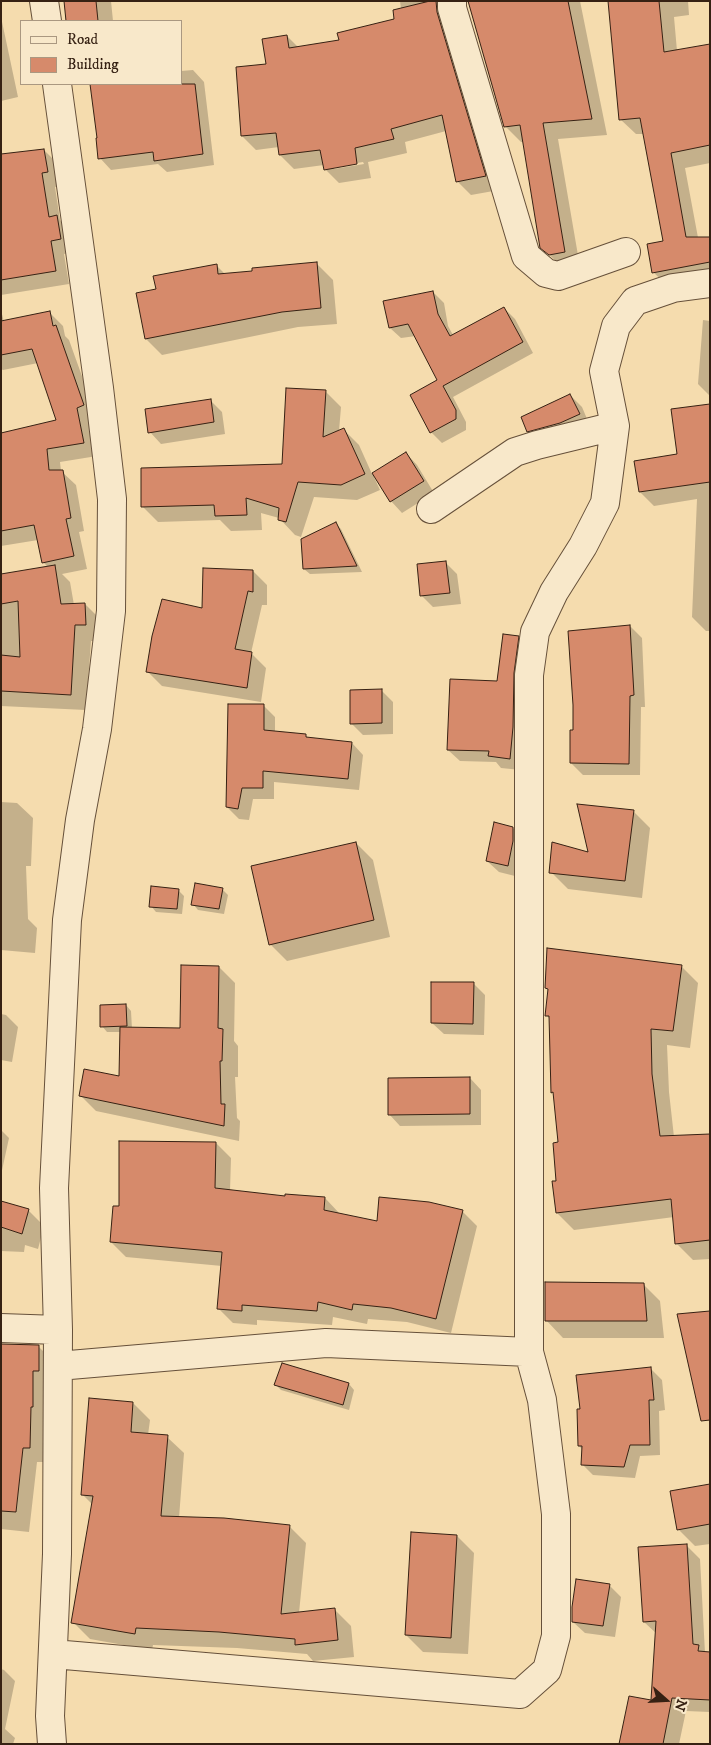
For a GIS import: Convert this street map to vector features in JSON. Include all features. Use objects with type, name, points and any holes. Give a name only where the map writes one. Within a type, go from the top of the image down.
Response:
[{"type":"street","points":[[44,1],[47,20]]},
{"type":"street","points":[[452,1],[452,8],[526,256],[546,273],[558,276],[626,252]]},
{"type":"street","points":[[52,1744],[50,1716],[57,1554],[58,1366],[54,1188],[67,920],[80,820],[97,729],[111,611],[112,499],[100,388],[57,85]]},
{"type":"street","points":[[53,1654],[520,1694],[547,1670],[556,1636],[556,1514],[542,1400],[530,1352],[530,675],[534,632],[554,592],[583,546],[604,503],[615,426],[604,372],[616,326],[635,301],[673,288],[710,283]]},
{"type":"street","points":[[431,508],[515,452],[615,426]]},
{"type":"street","points":[[1,1328],[58,1330]]},
{"type":"street","points":[[58,1366],[326,1343],[530,1352]]},
{"type":"building","points":[[64,1],[96,1],[98,20],[66,20]]},
{"type":"building","points":[[436,1],[437,12],[486,176],[456,182],[442,115],[391,129],[394,139],[355,148],[357,164],[324,170],[320,150],[279,155],[276,133],[241,136],[236,67],[266,64],[262,39],[287,35],[289,48],[339,40],[337,33],[394,19],[393,10]]},
{"type":"building","points":[[468,1],[568,1],[592,119],[543,123],[565,252],[549,255],[540,248],[520,125],[504,127]]},
{"type":"building","points":[[608,1],[659,1],[664,52],[710,44],[710,145],[671,153],[686,237],[710,237],[710,262],[652,273],[647,244],[663,241],[640,118],[619,120]]},
{"type":"building","points":[[195,84],[203,154],[154,161],[153,152],[98,159],[90,85]]},
{"type":"building","points":[[44,149],[48,172],[42,173],[49,217],[57,215],[61,239],[51,241],[56,271],[1,280],[1,154]]},
{"type":"building","points":[[317,262],[321,308],[282,312],[145,339],[136,293],[156,289],[153,276],[217,264],[218,274],[252,271],[252,268]]},
{"type":"building","points":[[433,291],[438,314],[450,336],[504,307],[523,342],[443,386],[456,410],[456,419],[430,433],[410,395],[437,380],[408,324],[389,328],[383,301]]},
{"type":"building","points":[[50,311],[53,326],[56,325],[84,405],[77,408],[84,443],[47,449],[49,470],[63,470],[71,518],[66,519],[74,556],[42,563],[34,525],[1,531],[1,433],[56,420],[32,349],[1,355],[1,321]]},
{"type":"building","points":[[286,388],[326,390],[323,437],[344,428],[365,474],[341,485],[298,482],[286,522],[278,520],[279,508],[246,498],[247,515],[215,516],[214,505],[141,507],[141,468],[282,464]]},
{"type":"building","points":[[570,394],[580,414],[560,423],[527,432],[521,417]]},
{"type":"building","points":[[211,399],[214,422],[148,433],[145,409]]},
{"type":"building","points":[[710,404],[710,482],[639,492],[634,461],[677,454],[671,409]]},
{"type":"building","points":[[406,452],[424,481],[390,502],[372,473]]},
{"type":"building","points":[[336,522],[357,566],[303,569],[301,539]]},
{"type":"building","points":[[446,561],[450,593],[420,596],[417,564]]},
{"type":"building","points":[[55,565],[61,604],[85,603],[86,625],[75,625],[71,695],[1,691],[1,655],[20,657],[18,601],[1,604],[1,574]]},
{"type":"building","points":[[203,568],[253,570],[253,592],[248,591],[235,649],[252,652],[247,688],[146,672],[152,636],[162,599],[202,608]]},
{"type":"building","points":[[630,625],[634,695],[630,696],[629,764],[570,763],[570,730],[573,730],[573,705],[568,631]]},
{"type":"building","points":[[503,634],[519,636],[514,673],[513,727],[510,759],[488,756],[489,751],[447,750],[450,679],[497,681]]},
{"type":"building","points":[[382,689],[382,723],[350,724],[350,690]]},
{"type":"building","points":[[228,704],[264,704],[264,730],[306,734],[306,737],[352,742],[348,779],[263,771],[263,788],[242,788],[238,809],[226,807]]},
{"type":"building","points":[[577,804],[634,810],[625,881],[549,873],[552,842],[588,852]]},
{"type":"building","points":[[494,822],[513,827],[513,841],[508,866],[486,861]]},
{"type":"building","points":[[356,842],[374,920],[269,945],[251,866]]},
{"type":"building","points":[[195,883],[223,888],[219,909],[191,905]]},
{"type":"building","points":[[151,886],[179,889],[177,909],[149,907]]},
{"type":"building","points":[[547,948],[682,965],[673,1031],[651,1029],[652,1074],[660,1136],[710,1134],[710,1240],[675,1244],[671,1199],[556,1213],[552,1181],[556,1181],[553,1143],[558,1142],[553,1092],[551,1093],[549,1016],[545,1016],[548,989],[545,988]]},
{"type":"building","points":[[181,965],[219,966],[218,1028],[223,1029],[222,1061],[220,1061],[221,1104],[225,1104],[224,1126],[79,1096],[84,1069],[119,1076],[120,1027],[180,1028]]},
{"type":"building","points":[[431,982],[474,982],[473,1024],[431,1023]]},
{"type":"building","points":[[126,1004],[127,1026],[100,1027],[100,1005]]},
{"type":"building","points":[[470,1077],[470,1114],[388,1115],[388,1078]]},
{"type":"building","points":[[119,1141],[216,1142],[215,1188],[285,1196],[285,1194],[325,1197],[324,1210],[377,1221],[379,1197],[429,1202],[463,1210],[436,1319],[391,1308],[353,1304],[352,1310],[318,1302],[317,1311],[242,1305],[242,1311],[217,1309],[222,1252],[110,1242],[113,1206],[119,1206]]},
{"type":"building","points":[[1,1201],[29,1209],[22,1234],[1,1227]]},
{"type":"building","points":[[545,1282],[644,1283],[647,1321],[545,1321]]},
{"type":"building","points":[[710,1311],[710,1420],[701,1421],[677,1314]]},
{"type":"building","points":[[1,1344],[39,1345],[39,1371],[33,1371],[30,1448],[23,1448],[16,1512],[1,1511]]},
{"type":"building","points":[[282,1363],[349,1383],[343,1405],[274,1385]]},
{"type":"building","points":[[651,1367],[654,1400],[649,1400],[650,1445],[630,1445],[624,1467],[581,1465],[582,1446],[578,1446],[577,1409],[580,1409],[576,1375]]},
{"type":"building","points":[[89,1398],[133,1402],[131,1432],[168,1435],[161,1516],[224,1518],[290,1525],[281,1614],[335,1608],[338,1640],[295,1645],[295,1639],[219,1632],[136,1628],[135,1634],[71,1623],[93,1496],[81,1495]]},
{"type":"building","points":[[710,1484],[710,1524],[677,1530],[670,1491]]},
{"type":"building","points":[[411,1532],[457,1535],[451,1638],[405,1635]]},
{"type":"building","points":[[687,1544],[693,1644],[699,1645],[698,1651],[710,1652],[710,1700],[672,1698],[663,1744],[619,1744],[629,1696],[651,1700],[656,1621],[643,1622],[638,1547]]},
{"type":"building","points":[[576,1579],[610,1584],[603,1626],[572,1622]]}]
